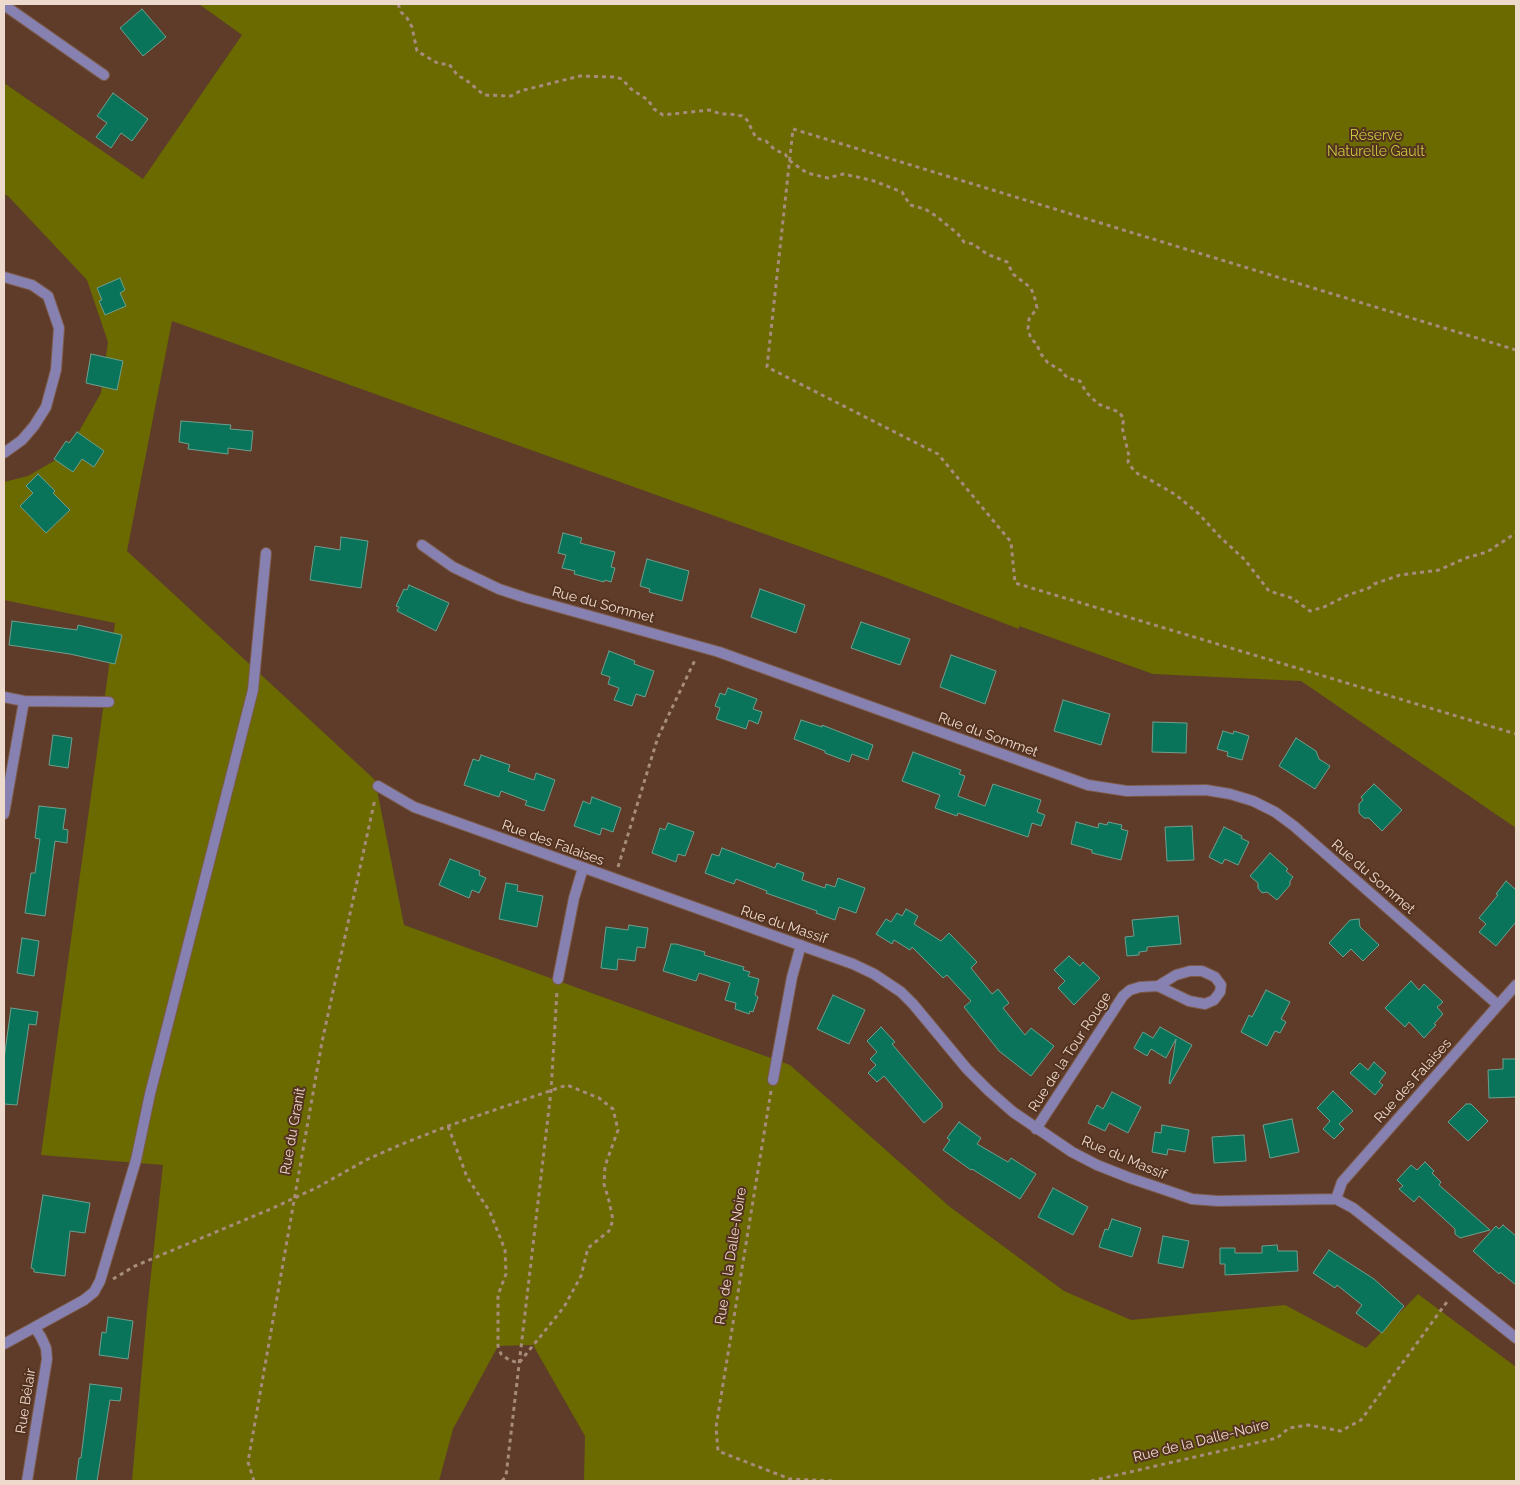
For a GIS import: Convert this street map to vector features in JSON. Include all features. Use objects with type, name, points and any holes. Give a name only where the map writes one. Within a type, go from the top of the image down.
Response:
[{"type":"street","points":[[4,5],[104,74]]},
{"type":"street","points":[[4,277],[32,285],[48,296],[60,328],[56,370],[46,406],[34,426],[22,440],[4,453]]},
{"type":"street","name":"Rue du Sommet","points":[[422,545],[453,567],[526,598],[718,652],[1088,785],[1127,791],[1194,790],[1219,792],[1253,801],[1275,812],[1290,823],[1498,1005]]},
{"type":"street","points":[[4,1344],[84,1300],[94,1292],[100,1281],[136,1160],[150,1094],[253,690],[266,553]]},
{"type":"street","points":[[4,696],[24,701],[109,702]]},
{"type":"street","points":[[4,814],[24,701]]},
{"type":"street","name":"Rue des Falaises","points":[[378,786],[414,807],[723,918]]},
{"type":"street","points":[[558,979],[574,898],[583,868]]},
{"type":"street","name":"Rue du Massif","points":[[723,918],[802,945],[874,974],[901,992],[913,1004],[962,1063],[989,1091],[1036,1129],[1097,1165],[1145,1184],[1192,1199],[1218,1201],[1336,1199]]},
{"type":"street","points":[[773,1080],[792,977],[802,945]]},
{"type":"street","name":"Rue de la Tour Rouge","points":[[1036,1129],[1123,996],[1130,990],[1140,987],[1158,986],[1176,975],[1190,971],[1202,971],[1215,977],[1221,985],[1220,992],[1214,1000],[1205,1004],[1189,1001],[1158,986]]},
{"type":"street","name":"Rue des Falaises","points":[[1336,1199],[1342,1182],[1516,985]]},
{"type":"street","points":[[1336,1199],[1353,1208],[1516,1338]]},
{"type":"street","name":"Rue Bélair","points":[[27,1481],[47,1359],[42,1337],[35,1328]]},
{"type":"path","points":[[398,4],[401,12],[412,27],[417,51],[439,64],[449,64],[458,76],[465,79],[484,95],[511,96],[520,91],[580,76],[615,77],[622,79],[631,89],[648,100],[654,109],[663,115],[709,110],[721,114],[742,116],[747,120],[756,138],[766,141],[775,150],[785,154],[790,161],[807,173],[828,178],[843,174],[874,181],[902,192],[910,205],[925,209],[936,216],[958,234],[964,242],[973,244],[986,254],[1007,262],[1013,274],[1031,288],[1037,308],[1029,319],[1028,330],[1031,339],[1036,343],[1048,363],[1062,370],[1067,378],[1080,381],[1086,392],[1098,404],[1119,412],[1124,419],[1122,427],[1129,456],[1128,462],[1132,468],[1138,474],[1176,496],[1199,514],[1242,557],[1269,591],[1292,598],[1310,611],[1369,588],[1374,584],[1400,576],[1439,570],[1466,558],[1487,552],[1516,533]]},
{"type":"path","points":[[1516,350],[793,129],[767,367],[938,454],[1011,542],[1015,583],[1516,734]]},
{"type":"path","points":[[614,880],[658,737],[695,659]]},
{"type":"path","name":"Rue du Granit","points":[[254,1481],[248,1462],[322,1042],[378,786]]},
{"type":"path","points":[[502,1481],[506,1476],[551,1090],[558,979]]},
{"type":"path","name":"Rue de la Dalle-Noire","points":[[773,1080],[716,1427],[718,1451],[790,1479],[835,1481]]},
{"type":"path","points":[[94,1292],[135,1266],[295,1198],[366,1160],[402,1144],[567,1085],[599,1098],[613,1109],[618,1130],[605,1166],[604,1184],[610,1201],[613,1220],[609,1231],[588,1248],[581,1276],[564,1307],[519,1363]]},
{"type":"path","points":[[448,1126],[467,1177],[490,1212],[505,1250],[506,1274],[498,1295],[498,1346],[501,1354],[509,1360],[519,1363]]},
{"type":"path","name":"Rue de la Dalle-Noire","points":[[1091,1481],[1277,1438],[1290,1428],[1308,1425],[1341,1431],[1361,1420],[1455,1290]]},
{"type":"green space","name":"Réserve Naturelle Gault","points":[[199,4],[1516,4],[1516,828],[1301,681],[1153,674],[1019,626],[1019,629],[879,575],[172,321],[127,551],[375,780],[404,925],[790,1065],[950,1207],[1064,1291],[1131,1320],[1285,1305],[1366,1348],[1418,1294],[1516,1367],[1516,1481],[584,1481],[585,1436],[533,1345],[498,1346],[453,1429],[439,1481],[132,1481],[147,1311],[163,1165],[41,1155],[115,623],[4,600],[4,482],[28,476],[66,454],[101,393],[108,342],[87,280],[4,194],[4,83],[143,179],[242,35]]},
{"type":"building","points":[[142,9],[166,37],[143,56],[120,28]]},
{"type":"building","points":[[113,93],[148,119],[132,141],[121,133],[111,148],[96,137],[107,123],[97,116]]},
{"type":"building","points":[[120,278],[125,290],[120,293],[126,306],[105,315],[99,301],[102,300],[97,288]]},
{"type":"building","points":[[91,354],[123,361],[117,390],[86,383]]},
{"type":"building","points":[[181,421],[231,425],[230,429],[253,431],[251,451],[228,448],[228,454],[188,449],[189,444],[179,442]]},
{"type":"building","points":[[77,432],[104,451],[94,467],[82,459],[73,472],[54,459],[66,441],[69,443]]},
{"type":"building","points":[[38,474],[70,510],[46,533],[20,506],[33,493],[26,486]]},
{"type":"building","points":[[563,533],[582,538],[580,543],[615,552],[611,567],[615,568],[611,582],[574,574],[575,571],[562,568],[566,555],[558,553]]},
{"type":"building","points":[[341,537],[368,541],[361,588],[310,580],[315,546],[340,550]]},
{"type":"building","points":[[647,559],[689,571],[682,601],[649,592],[650,589],[640,586]]},
{"type":"building","points":[[409,585],[449,603],[436,631],[397,611],[399,607],[396,606],[404,589],[407,590]]},
{"type":"building","points":[[760,589],[805,605],[796,633],[751,617]]},
{"type":"building","points":[[12,621],[77,630],[78,625],[122,635],[115,664],[70,654],[9,645]]},
{"type":"building","points":[[861,622],[910,639],[900,665],[851,648]]},
{"type":"building","points":[[609,651],[635,661],[634,664],[654,671],[645,697],[636,694],[632,706],[614,700],[619,688],[608,684],[610,677],[601,674]]},
{"type":"building","points":[[951,655],[996,671],[985,704],[940,687]]},
{"type":"building","points":[[728,688],[757,699],[753,709],[762,712],[758,724],[749,720],[746,729],[716,719],[720,708],[715,706],[720,693],[725,695]]},
{"type":"building","points":[[1063,700],[1110,714],[1101,745],[1054,731]]},
{"type":"building","points":[[801,720],[822,727],[822,725],[873,745],[868,760],[852,754],[849,762],[794,739]]},
{"type":"building","points":[[1153,722],[1187,723],[1186,753],[1152,752]]},
{"type":"building","points":[[1223,731],[1233,734],[1234,731],[1249,736],[1242,760],[1227,756],[1228,752],[1217,749]]},
{"type":"building","points":[[53,735],[72,738],[68,768],[49,765]]},
{"type":"building","points":[[1296,738],[1316,751],[1319,759],[1330,766],[1315,789],[1279,766]]},
{"type":"building","points":[[913,752],[961,770],[959,774],[965,776],[958,796],[985,806],[993,784],[1041,800],[1037,812],[1045,815],[1041,826],[1032,823],[1028,837],[958,813],[957,816],[935,808],[940,795],[902,781]]},
{"type":"building","points":[[481,755],[510,765],[508,771],[534,780],[536,773],[555,780],[544,811],[525,805],[527,801],[501,791],[499,797],[464,785],[473,759],[479,761]]},
{"type":"building","points":[[1374,784],[1402,810],[1382,831],[1369,818],[1364,818],[1359,813],[1359,804],[1363,800],[1361,797]]},
{"type":"building","points":[[592,797],[621,808],[613,832],[602,828],[600,835],[574,826],[583,801],[590,804]]},
{"type":"building","points":[[39,806],[66,809],[63,829],[68,830],[67,843],[55,841],[45,916],[25,913],[31,873],[35,873],[40,839],[35,838]]},
{"type":"building","points":[[1076,822],[1098,828],[1099,823],[1107,825],[1108,822],[1122,825],[1121,829],[1128,831],[1121,860],[1092,853],[1092,850],[1071,844]]},
{"type":"building","points":[[668,823],[694,832],[685,856],[678,854],[676,862],[652,853],[660,828],[665,830]]},
{"type":"building","points":[[1192,826],[1194,860],[1167,861],[1165,827]]},
{"type":"building","points":[[1224,827],[1242,836],[1241,838],[1249,842],[1238,865],[1225,859],[1222,864],[1209,857]]},
{"type":"building","points":[[722,848],[775,868],[777,863],[804,873],[802,880],[825,888],[826,884],[835,887],[838,878],[865,888],[856,913],[839,907],[835,920],[736,879],[734,884],[705,873],[712,854],[719,856]]},
{"type":"building","points":[[1270,853],[1288,869],[1286,871],[1293,877],[1290,885],[1277,900],[1267,892],[1262,893],[1258,888],[1258,883],[1250,876]]},
{"type":"building","points":[[450,859],[480,871],[479,875],[486,878],[479,893],[472,890],[469,898],[439,885]]},
{"type":"building","points":[[1506,881],[1516,890],[1516,922],[1496,946],[1479,932],[1486,924],[1479,918],[1498,895],[1496,894]]},
{"type":"building","points":[[506,883],[518,885],[517,891],[543,896],[537,927],[499,919]]},
{"type":"building","points":[[906,909],[918,916],[914,924],[941,941],[949,933],[977,962],[971,968],[992,994],[998,989],[1009,1003],[1003,1008],[1025,1035],[1031,1028],[1054,1046],[1031,1076],[999,1051],[964,1007],[971,1001],[947,975],[943,978],[912,947],[910,950],[894,940],[892,944],[876,934],[886,919],[891,922],[897,913],[902,916]]},
{"type":"building","points":[[1178,916],[1181,944],[1147,947],[1147,951],[1139,952],[1139,955],[1127,956],[1125,937],[1134,936],[1132,920]]},
{"type":"building","points":[[1359,919],[1360,927],[1379,945],[1363,961],[1351,949],[1343,957],[1329,943],[1350,920]]},
{"type":"building","points":[[629,925],[648,928],[645,948],[637,947],[635,961],[618,959],[617,970],[601,968],[606,927],[628,930]]},
{"type":"building","points":[[22,938],[39,941],[34,976],[17,973]]},
{"type":"building","points":[[671,944],[705,952],[704,955],[744,967],[743,970],[750,972],[748,976],[759,979],[755,995],[758,997],[753,1012],[750,1011],[749,1014],[735,1009],[736,1003],[725,1000],[730,983],[699,973],[696,981],[663,971]]},
{"type":"building","points":[[1069,956],[1080,966],[1083,962],[1100,978],[1074,1005],[1058,988],[1065,981],[1054,970]]},
{"type":"building","points":[[1411,981],[1419,990],[1424,984],[1443,1002],[1437,1007],[1443,1014],[1424,1038],[1409,1022],[1405,1027],[1385,1008]]},
{"type":"building","points":[[1266,990],[1290,1002],[1281,1019],[1286,1022],[1280,1033],[1275,1031],[1267,1046],[1241,1032],[1249,1015],[1252,1017]]},
{"type":"building","points":[[833,995],[865,1010],[849,1044],[817,1029]]},
{"type":"building","points":[[11,1008],[38,1012],[36,1025],[29,1024],[17,1105],[4,1104],[4,1059]]},
{"type":"building","points":[[881,1027],[895,1042],[892,1044],[942,1103],[942,1108],[924,1123],[884,1076],[877,1082],[868,1073],[876,1065],[870,1059],[877,1052],[867,1041]]},
{"type":"building","points":[[1160,1027],[1192,1045],[1170,1084],[1176,1039],[1166,1058],[1151,1049],[1147,1056],[1134,1048],[1143,1032],[1153,1038]]},
{"type":"building","points":[[1503,1059],[1516,1059],[1516,1097],[1489,1098],[1488,1070],[1503,1069]]},
{"type":"building","points":[[1374,1062],[1386,1073],[1379,1082],[1383,1085],[1375,1095],[1350,1073],[1360,1063],[1368,1070]]},
{"type":"building","points":[[1333,1091],[1353,1111],[1339,1124],[1344,1129],[1334,1139],[1323,1129],[1330,1121],[1317,1108]]},
{"type":"building","points":[[1112,1092],[1141,1107],[1128,1133],[1109,1123],[1105,1131],[1088,1123],[1097,1105],[1103,1109]]},
{"type":"building","points":[[1466,1104],[1471,1104],[1488,1121],[1468,1141],[1448,1122]]},
{"type":"building","points":[[1292,1119],[1299,1152],[1270,1158],[1263,1125]]},
{"type":"building","points":[[959,1122],[981,1138],[977,1144],[1008,1162],[1011,1158],[1036,1174],[1020,1199],[971,1170],[943,1150],[950,1140],[947,1138]]},
{"type":"building","points":[[1162,1125],[1189,1130],[1185,1152],[1168,1149],[1167,1155],[1152,1152],[1155,1132],[1161,1133]]},
{"type":"building","points":[[1244,1135],[1246,1161],[1214,1163],[1212,1137]]},
{"type":"building","points":[[1425,1162],[1441,1182],[1439,1185],[1490,1230],[1460,1238],[1455,1234],[1455,1229],[1419,1196],[1414,1202],[1399,1189],[1403,1186],[1397,1180],[1411,1165],[1417,1170]]},
{"type":"building","points":[[1053,1188],[1088,1207],[1073,1235],[1038,1217]]},
{"type":"building","points":[[43,1195],[90,1203],[85,1233],[70,1231],[65,1276],[34,1272],[34,1269],[31,1268]]},
{"type":"building","points":[[1112,1219],[1141,1228],[1132,1257],[1099,1247],[1105,1229],[1108,1230]]},
{"type":"building","points":[[1503,1225],[1516,1236],[1516,1285],[1500,1272],[1499,1274],[1473,1251],[1496,1226],[1499,1229]]},
{"type":"building","points":[[1163,1236],[1189,1241],[1183,1268],[1158,1263]]},
{"type":"building","points":[[1277,1245],[1278,1251],[1297,1251],[1298,1271],[1225,1275],[1225,1264],[1220,1264],[1220,1248],[1235,1248],[1235,1253],[1262,1253],[1262,1246]]},
{"type":"building","points":[[1329,1250],[1374,1279],[1404,1306],[1382,1333],[1356,1313],[1362,1305],[1337,1285],[1335,1288],[1313,1273]]},
{"type":"building","points":[[108,1317],[133,1321],[128,1359],[99,1355],[102,1332],[106,1333]]},
{"type":"building","points":[[90,1384],[122,1388],[120,1401],[110,1400],[97,1481],[76,1481],[79,1458],[81,1458]]}]
